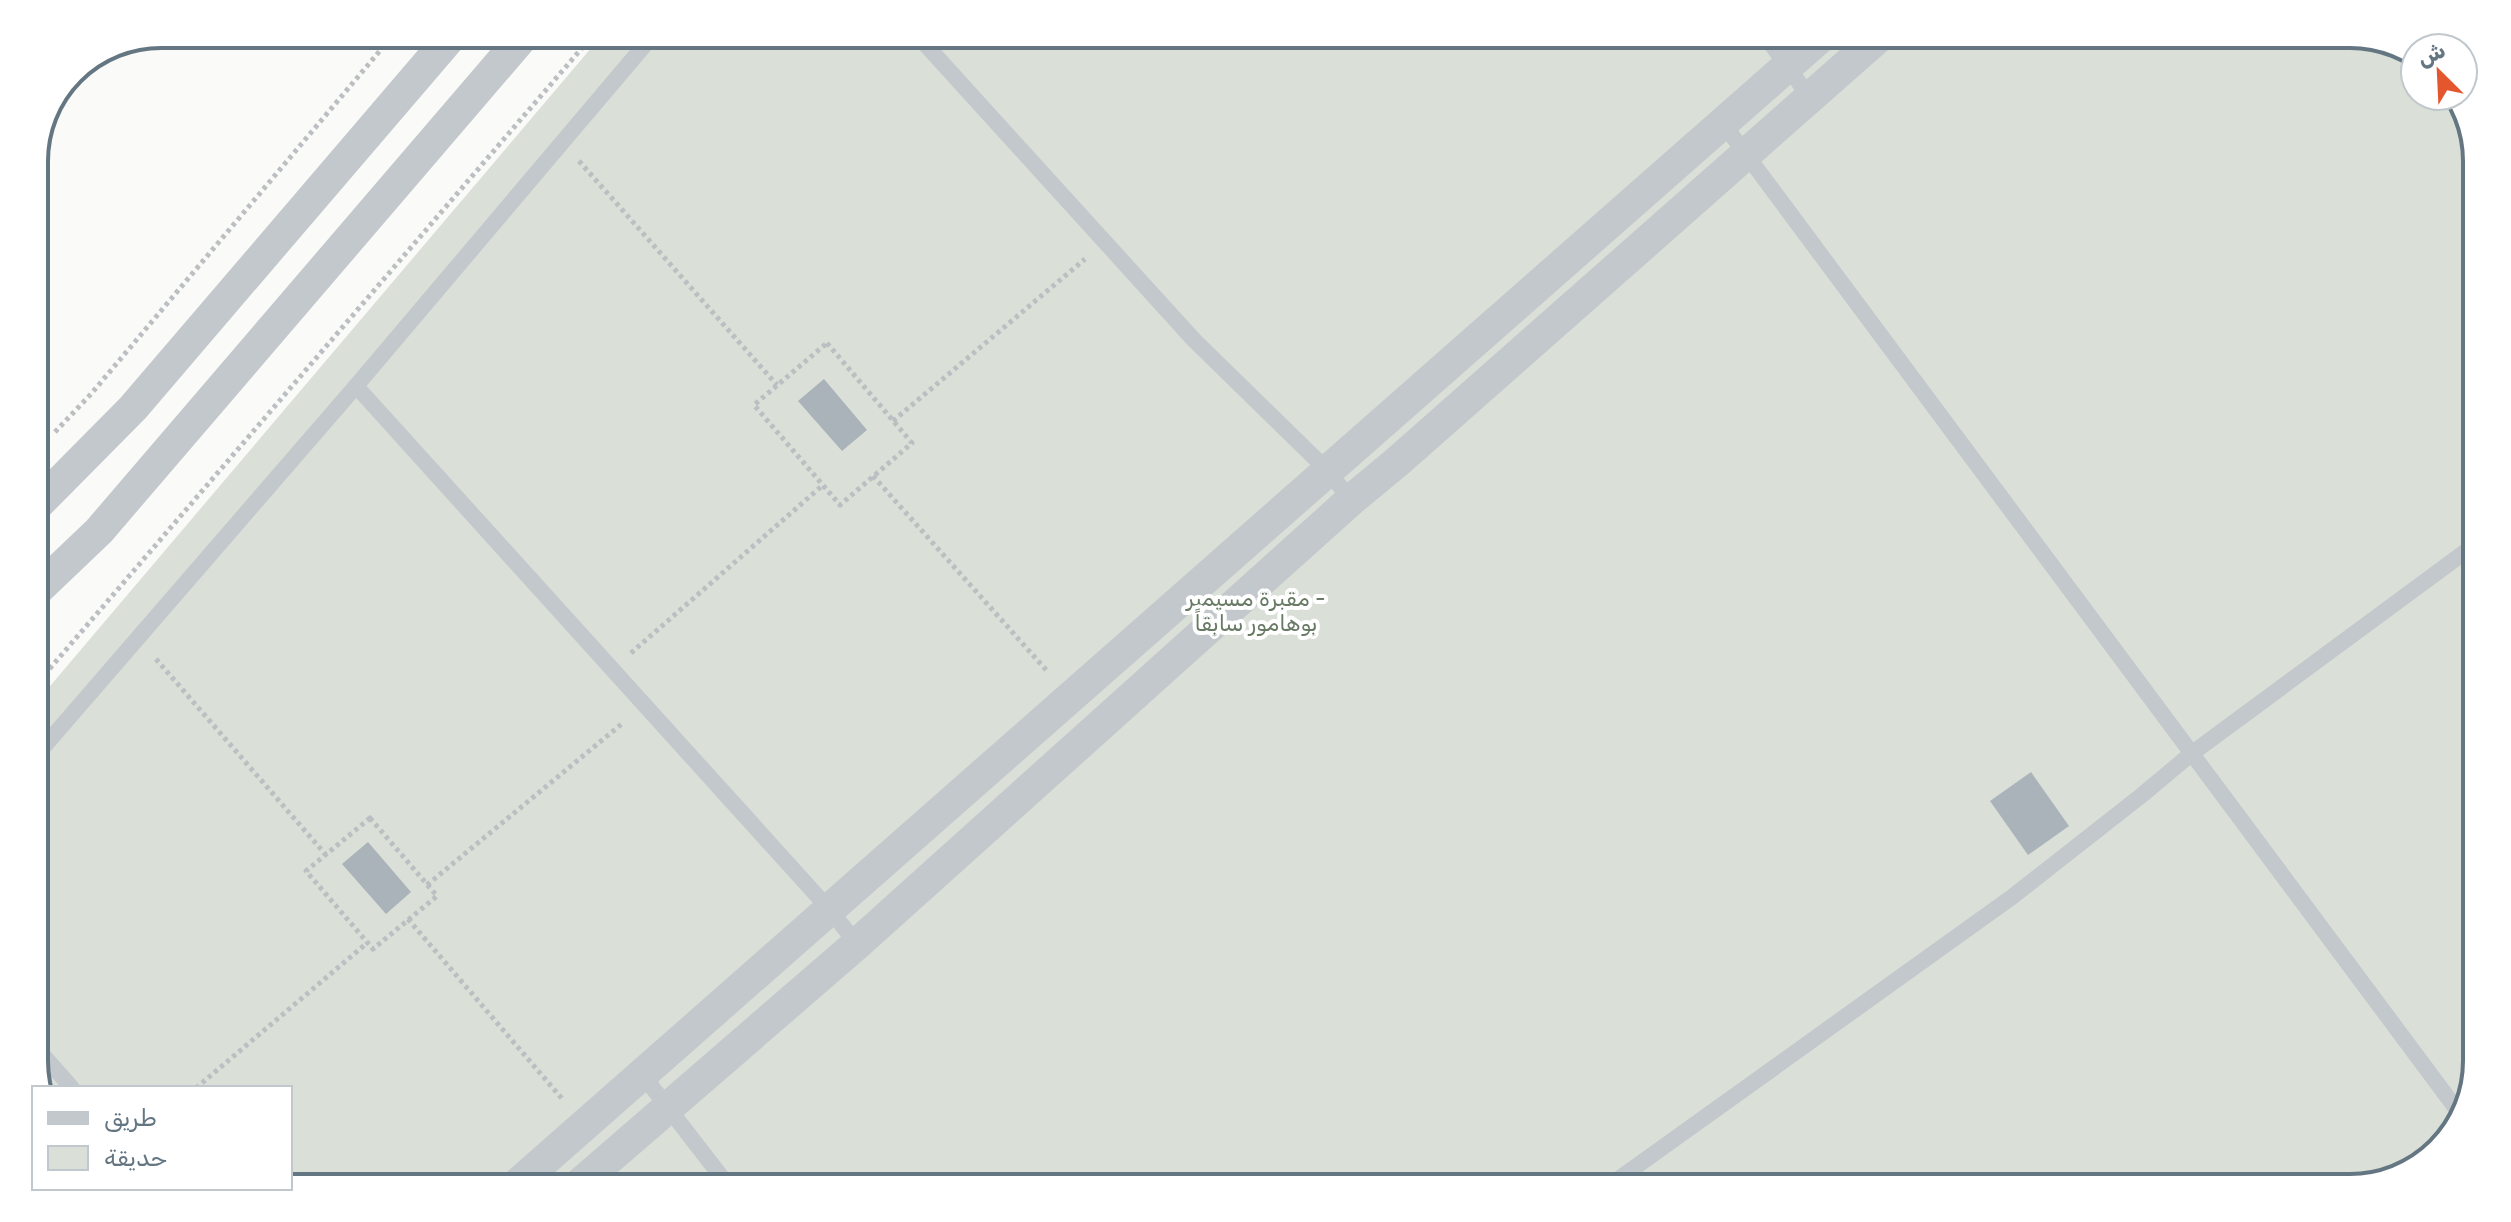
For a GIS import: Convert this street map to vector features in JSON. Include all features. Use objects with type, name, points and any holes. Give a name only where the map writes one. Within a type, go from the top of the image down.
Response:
[{"type":"street","points":[[48,494],[133,408],[441,48]]},
{"type":"street","points":[[48,580],[99,531],[513,48]]},
{"type":"street","points":[[529,1174],[1808,48]]},
{"type":"street","points":[[591,1174],[857,944],[1351,500],[1866,48]]},
{"type":"lane","points":[[48,742],[356,386],[642,48]]},
{"type":"lane","points":[[929,48],[1194,340],[1327,470],[1351,500]]},
{"type":"lane","points":[[1774,48],[1810,98]]},
{"type":"lane","points":[[1722,122],[2454,1105]]},
{"type":"lane","points":[[356,386],[830,910],[857,944]]},
{"type":"lane","points":[[1626,1174],[2012,897],[2191,754],[2463,553]]},
{"type":"lane","points":[[48,1061],[70,1086]]},
{"type":"lane","points":[[642,1074],[719,1174]]},
{"type":"path","points":[[53,434],[91,394],[382,48]]},
{"type":"path","points":[[48,671],[582,48]]},
{"type":"path","points":[[562,142],[777,385]]},
{"type":"path","points":[[893,421],[1105,242]]},
{"type":"path","points":[[827,343],[912,443],[840,505],[754,405],[777,385],[827,343]]},
{"type":"path","points":[[873,476],[1070,697]]},
{"type":"path","points":[[613,670],[823,485]]},
{"type":"path","points":[[138,638],[326,855]]},
{"type":"path","points":[[427,885],[644,706]]},
{"type":"path","points":[[370,818],[437,896],[373,949],[306,871],[326,855],[370,818]]},
{"type":"path","points":[[408,919],[585,1125]]},
{"type":"path","points":[[198,1086],[367,943]]},
{"type":"green space","name":"مقبرة مسيمير - بوهامور سابقاً","points":[[591,48],[2350,48],[2372,50],[2399,60],[2399,112],[2451,112],[2457,124],[2463,153],[2463,1061],[2457,1098],[2435,1136],[2413,1155],[2380,1170],[2350,1174],[292,1174],[292,1086],[51,1086],[48,1069],[48,688]]},
{"type":"building","points":[[824,379],[867,430],[842,451],[798,401]]},
{"type":"building","points":[[2031,772],[2069,826],[2028,855],[1990,801]]},
{"type":"building","points":[[368,842],[411,892],[386,914],[342,864]]}]
